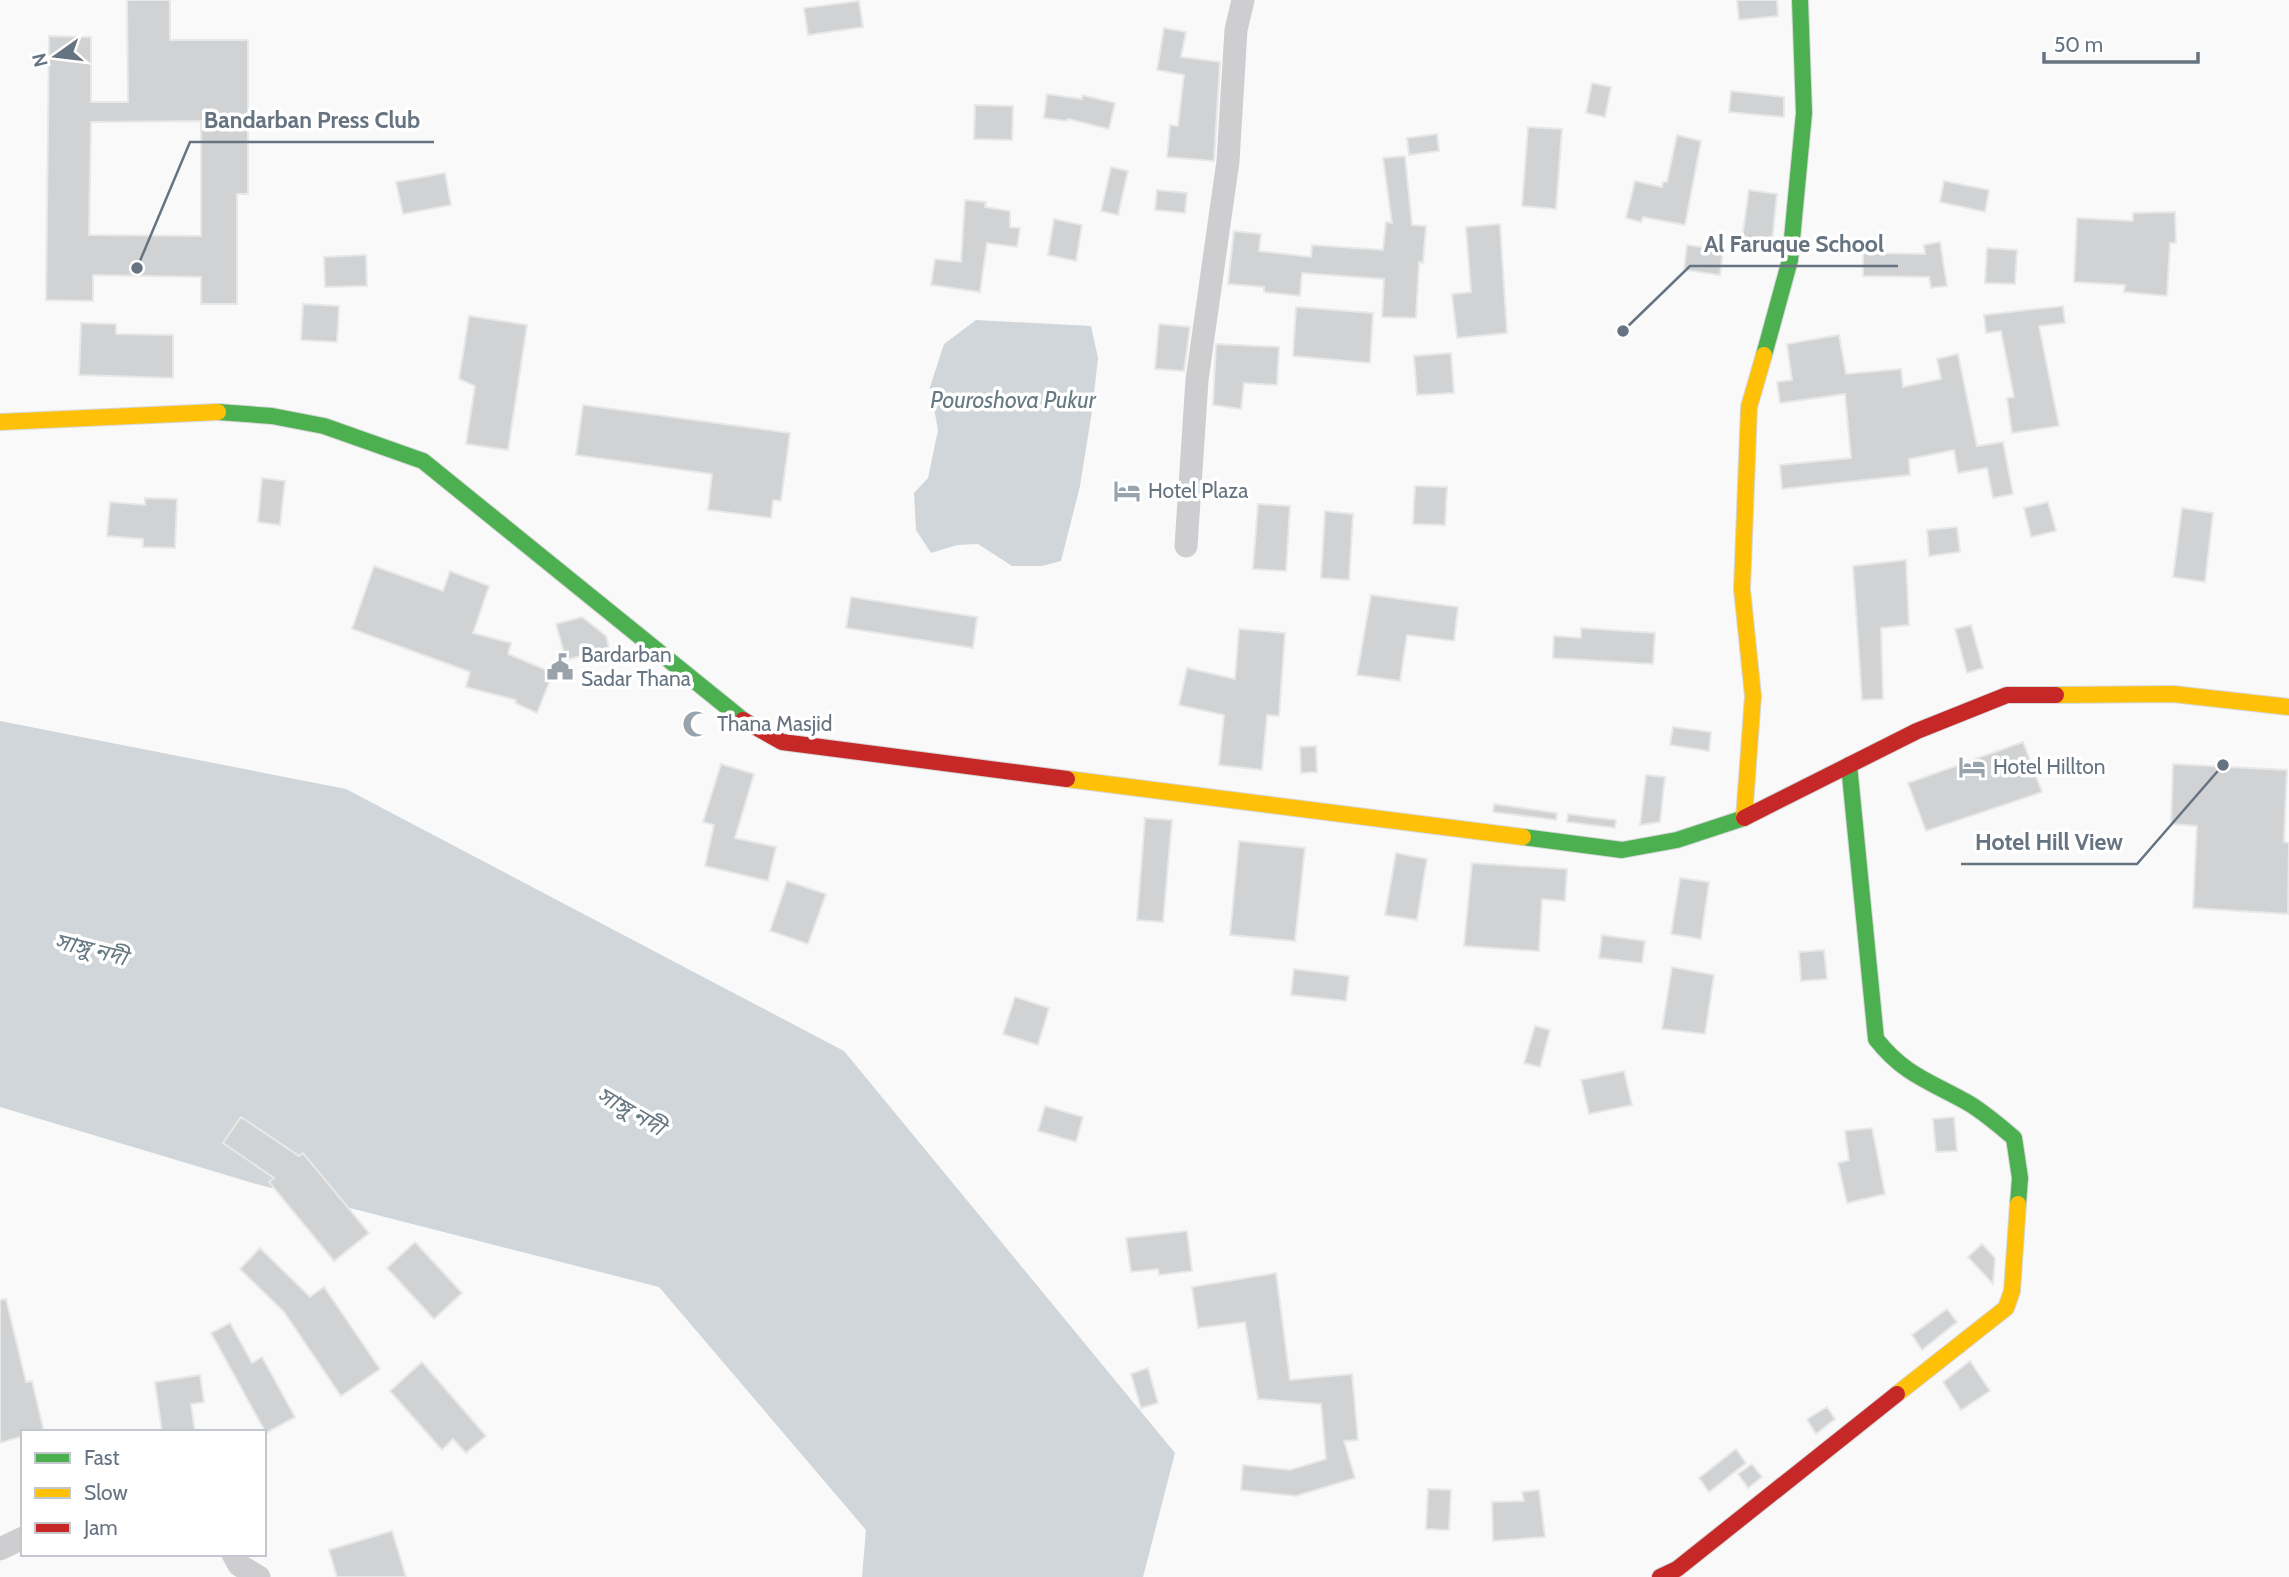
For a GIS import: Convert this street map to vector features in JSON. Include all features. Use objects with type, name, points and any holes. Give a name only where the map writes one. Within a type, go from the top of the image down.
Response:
[{"type":"main road","points":[[1744,818],[1753,696],[1742,589],[1749,407],[1790,260],[1804,113],[1800,0]]},
{"type":"main road","points":[[0,422],[222,412],[313,423],[382,442],[423,461],[744,721],[782,741],[1622,850],[1677,840],[1744,818],[1917,731],[2007,695],[2173,694],[2289,706]]},
{"type":"main road","points":[[1660,1577],[1677,1569],[2006,1308],[2012,1291],[2020,1178],[2014,1138],[1983,1112],[1909,1076],[1892,1063],[1876,1039],[1849,765]]},
{"type":"street","points":[[1186,546],[1197,380],[1228,161],[1236,30],[1243,0]]},
{"type":"street","points":[[0,1549],[21,1539]]},
{"type":"street","points":[[234,1556],[239,1565],[259,1577]]},
{"type":"water","name":"Pouroshova Pukur","points":[[976,320],[1091,326],[1098,358],[1092,411],[1080,486],[1061,561],[1042,566],[1012,566],[978,544],[957,545],[931,553],[916,530],[914,493],[928,478],[938,430],[930,387],[944,344]]},
{"type":"water","name":"সাঙ্গু নদী","points":[[0,721],[346,789],[844,1051],[1175,1453],[1143,1577],[862,1577],[866,1530],[659,1287],[256,1184],[0,1107]]},
{"type":"building","points":[[127,0],[170,0],[170,40],[248,40],[248,194],[237,194],[237,304],[201,304],[201,277],[93,275],[93,301],[46,300],[49,36],[91,37],[91,102],[128,102]],"holes":[[[201,121],[201,236],[89,235],[91,122]]]},
{"type":"building","points":[[1737,0],[1777,0],[1778,16],[1739,20]]},
{"type":"building","points":[[859,1],[863,27],[808,35],[804,8]]},
{"type":"building","points":[[1164,28],[1186,32],[1181,57],[1220,62],[1214,161],[1167,157],[1170,125],[1178,126],[1184,75],[1157,70]]},
{"type":"building","points":[[1592,83],[1611,87],[1605,117],[1586,113]]},
{"type":"building","points":[[1731,91],[1784,97],[1784,117],[1729,112]]},
{"type":"building","points":[[1047,94],[1082,99],[1082,95],[1115,103],[1109,129],[1068,119],[1044,118]]},
{"type":"building","points":[[975,105],[1013,106],[1012,140],[974,139]]},
{"type":"building","points":[[1528,127],[1562,129],[1556,209],[1522,206]]},
{"type":"building","points":[[1437,134],[1439,151],[1409,155],[1407,138]]},
{"type":"building","points":[[1677,135],[1701,141],[1685,225],[1643,217],[1641,222],[1626,218],[1635,181],[1662,187],[1663,182],[1667,182]]},
{"type":"building","points":[[1405,156],[1412,225],[1426,226],[1423,263],[1419,262],[1416,318],[1382,317],[1384,279],[1302,273],[1300,296],[1264,292],[1264,287],[1228,284],[1234,231],[1261,234],[1259,251],[1311,257],[1312,245],[1383,250],[1386,222],[1392,223],[1383,158]]},
{"type":"building","points":[[1111,167],[1128,171],[1118,215],[1101,211]]},
{"type":"building","points":[[445,173],[451,205],[403,214],[396,182]]},
{"type":"building","points":[[1944,181],[1989,190],[1985,212],[1940,202]]},
{"type":"building","points":[[1157,190],[1187,193],[1185,213],[1155,210]]},
{"type":"building","points":[[1749,190],[1777,194],[1772,242],[1742,238]]},
{"type":"building","points":[[965,200],[986,202],[985,207],[1010,211],[1010,227],[1020,228],[1017,247],[987,243],[980,292],[931,285],[935,259],[961,262]]},
{"type":"building","points":[[2175,212],[2176,243],[2170,243],[2167,296],[2124,292],[2125,285],[2074,282],[2077,218],[2133,221],[2133,213]]},
{"type":"building","points":[[1054,219],[1082,225],[1076,261],[1048,255]]},
{"type":"building","points":[[1500,224],[1507,333],[1457,338],[1452,294],[1471,292],[1466,227]]},
{"type":"building","points":[[1940,242],[1947,286],[1931,288],[1929,277],[1863,276],[1863,253],[1925,254],[1924,245]]},
{"type":"building","points":[[1687,245],[1723,250],[1720,275],[1684,270]]},
{"type":"building","points":[[1987,248],[2017,250],[2015,284],[1985,283]]},
{"type":"building","points":[[366,255],[367,286],[325,287],[324,257]]},
{"type":"building","points":[[303,304],[339,306],[337,342],[301,340]]},
{"type":"building","points":[[2063,306],[2065,323],[2039,326],[2059,426],[2012,433],[2007,398],[2014,397],[2001,331],[1986,333],[1984,315]]},
{"type":"building","points":[[1296,307],[1373,313],[1370,363],[1293,356]]},
{"type":"building","points":[[469,316],[527,325],[508,450],[466,444],[475,386],[459,379]]},
{"type":"building","points":[[81,323],[116,324],[116,334],[173,335],[173,378],[79,375]]},
{"type":"building","points":[[1159,324],[1190,327],[1184,371],[1155,369]]},
{"type":"building","points":[[1839,335],[1846,374],[1901,369],[1903,387],[1941,379],[1937,359],[1958,354],[1977,446],[2003,442],[2013,494],[1993,498],[1987,468],[1958,473],[1954,450],[1909,459],[1910,475],[1782,489],[1780,465],[1851,458],[1845,394],[1780,403],[1777,382],[1792,380],[1787,344]]},
{"type":"building","points":[[1216,344],[1279,347],[1277,385],[1244,383],[1241,409],[1213,405]]},
{"type":"building","points":[[1451,353],[1454,393],[1417,395],[1414,356]]},
{"type":"building","points":[[583,405],[790,433],[781,501],[773,500],[771,518],[708,510],[712,474],[576,455]]},
{"type":"building","points":[[262,478],[285,481],[280,525],[258,522]]},
{"type":"building","points":[[1415,486],[1447,487],[1445,525],[1413,524]]},
{"type":"building","points":[[145,498],[177,499],[175,548],[143,547],[143,539],[107,536],[110,502],[145,505]]},
{"type":"building","points":[[2048,502],[2056,531],[2031,537],[2024,508]]},
{"type":"building","points":[[1258,504],[1290,506],[1286,571],[1253,569]]},
{"type":"building","points":[[2182,508],[2213,513],[2205,582],[2173,577]]},
{"type":"building","points":[[1325,511],[1353,514],[1349,580],[1321,578]]},
{"type":"building","points":[[1957,527],[1960,552],[1929,556],[1927,530]]},
{"type":"building","points":[[1906,560],[1909,625],[1881,628],[1883,699],[1862,700],[1853,566]]},
{"type":"building","points":[[374,566],[443,591],[450,571],[489,586],[473,633],[511,643],[508,654],[553,673],[537,713],[515,703],[516,700],[466,687],[470,672],[352,629]]},
{"type":"building","points":[[1371,595],[1458,607],[1454,641],[1407,635],[1400,681],[1357,675]]},
{"type":"building","points":[[851,597],[977,617],[973,648],[846,628]]},
{"type":"building","points":[[582,617],[606,636],[609,648],[566,660],[556,624]]},
{"type":"building","points":[[1971,625],[1983,668],[1967,673],[1955,629]]},
{"type":"building","points":[[1581,628],[1655,633],[1653,664],[1553,658],[1554,636],[1581,638]]},
{"type":"building","points":[[1239,629],[1285,633],[1279,716],[1267,715],[1262,770],[1219,765],[1224,715],[1179,705],[1187,668],[1235,679]]},
{"type":"building","points":[[1673,727],[1711,732],[1709,751],[1670,745]]},
{"type":"building","points":[[2023,742],[2042,792],[1926,831],[1908,783]]},
{"type":"building","points":[[1316,746],[1317,772],[1301,773],[1300,747]]},
{"type":"building","points":[[721,764],[754,774],[735,838],[776,847],[768,881],[705,866],[714,825],[703,822]]},
{"type":"building","points":[[2173,764],[2287,770],[2284,842],[2289,843],[2288,914],[2193,908],[2197,826],[2171,824]]},
{"type":"building","points":[[1646,775],[1665,777],[1660,822],[1640,825]]},
{"type":"building","points":[[1494,804],[1557,813],[1556,820],[1493,812]]},
{"type":"building","points":[[1568,814],[1616,820],[1615,828],[1567,822]]},
{"type":"building","points":[[1145,818],[1172,820],[1163,922],[1137,920]]},
{"type":"building","points":[[1239,841],[1305,848],[1295,941],[1230,935]]},
{"type":"building","points":[[1396,853],[1427,859],[1417,920],[1385,915]]},
{"type":"building","points":[[1472,863],[1567,869],[1565,901],[1542,899],[1539,951],[1464,946]]},
{"type":"building","points":[[1680,878],[1709,882],[1701,939],[1671,934]]},
{"type":"building","points":[[787,881],[826,894],[808,944],[770,931]]},
{"type":"building","points":[[1602,935],[1645,941],[1642,963],[1599,958]]},
{"type":"building","points":[[1824,950],[1827,979],[1801,981],[1799,952]]},
{"type":"building","points":[[1672,967],[1714,975],[1705,1034],[1662,1029]]},
{"type":"building","points":[[1294,969],[1349,976],[1346,1001],[1291,995]]},
{"type":"building","points":[[1015,997],[1049,1008],[1038,1045],[1003,1034]]},
{"type":"building","points":[[1535,1026],[1550,1030],[1540,1067],[1524,1063]]},
{"type":"building","points":[[1624,1071],[1632,1105],[1589,1114],[1581,1080]]},
{"type":"building","points":[[1045,1106],[1083,1117],[1076,1142],[1038,1131]]},
{"type":"building","points":[[241,1117],[299,1156],[303,1153],[369,1233],[334,1261],[269,1182],[274,1178],[223,1143]]},
{"type":"building","points":[[1954,1117],[1957,1151],[1936,1152],[1933,1119]]},
{"type":"building","points":[[1872,1128],[1885,1194],[1847,1203],[1838,1163],[1849,1160],[1845,1131]]},
{"type":"building","points":[[1187,1231],[1192,1271],[1159,1275],[1158,1269],[1131,1272],[1126,1238]]},
{"type":"building","points":[[415,1242],[462,1293],[434,1319],[387,1268]]},
{"type":"building","points":[[1982,1244],[1995,1258],[1993,1284],[1968,1257]]},
{"type":"building","points":[[260,1248],[310,1297],[324,1287],[380,1369],[341,1396],[284,1312],[240,1269]]},
{"type":"building","points":[[1276,1273],[1290,1380],[1352,1374],[1358,1440],[1344,1441],[1355,1478],[1296,1496],[1241,1490],[1243,1465],[1290,1470],[1326,1459],[1321,1404],[1258,1399],[1245,1322],[1198,1328],[1192,1287]]},
{"type":"building","points":[[6,1299],[26,1382],[32,1381],[44,1430],[21,1430],[21,1437],[0,1443],[0,1300]]},
{"type":"building","points":[[1947,1309],[1957,1322],[1922,1350],[1912,1335]]},
{"type":"building","points":[[230,1323],[252,1363],[262,1357],[295,1417],[266,1433],[211,1333]]},
{"type":"building","points":[[1970,1361],[1990,1391],[1961,1410],[1943,1382]]},
{"type":"building","points":[[422,1362],[486,1436],[466,1453],[453,1439],[442,1450],[390,1391]]},
{"type":"building","points":[[1148,1368],[1158,1403],[1141,1408],[1131,1374]]},
{"type":"building","points":[[200,1375],[204,1402],[191,1404],[195,1430],[162,1430],[155,1382]]},
{"type":"building","points":[[1827,1407],[1835,1419],[1816,1434],[1807,1419]]},
{"type":"building","points":[[1736,1449],[1746,1463],[1709,1492],[1699,1478]]},
{"type":"building","points":[[1752,1464],[1762,1477],[1748,1488],[1738,1474]]},
{"type":"building","points":[[1428,1489],[1451,1490],[1449,1530],[1426,1529]]},
{"type":"building","points":[[1539,1490],[1545,1537],[1493,1541],[1492,1502],[1524,1501],[1522,1492]]},
{"type":"building","points":[[392,1531],[406,1577],[337,1577],[329,1550]]},
{"type":"traffic: fast","points":[[1764,355],[1790,260],[1804,113],[1800,0]]},
{"type":"traffic: fast","points":[[218,412],[272,416],[324,426],[423,461],[743,720]]},
{"type":"traffic: fast","points":[[1849,765],[1876,1039],[1908,1070],[1970,1104],[2014,1138],[2020,1178],[2018,1204]]},
{"type":"traffic: fast","points":[[1523,837],[1622,850],[1677,840],[1744,818]]},
{"type":"traffic: slow","points":[[1744,818],[1753,696],[1742,589],[1749,407],[1764,355]]},
{"type":"traffic: slow","points":[[0,422],[218,412]]},
{"type":"traffic: slow","points":[[2056,695],[2173,694],[2289,707]]},
{"type":"traffic: slow","points":[[1067,779],[1523,837]]},
{"type":"traffic: slow","points":[[1897,1394],[2006,1308],[2012,1291],[2018,1204]]},
{"type":"traffic: jam","points":[[1744,818],[1917,731],[2007,695],[2056,695]]},
{"type":"traffic: jam","points":[[743,720],[782,742],[1067,779]]},
{"type":"traffic: jam","points":[[1660,1577],[1677,1569],[1897,1394]]},
{"type":"place","name":"Bandarban Press Club","points":[[137,268]]},
{"type":"place","name":"Al Faruque School","points":[[1623,331]]},
{"type":"place","name":"Hotel Plaza","points":[[1127,491]]},
{"type":"place","name":"Bardarban Sadar Thana","points":[[560,667]]},
{"type":"place","name":"Thana Masjid","points":[[696,724]]},
{"type":"place","name":"Hotel Hill View","points":[[2223,765]]},
{"type":"place","name":"Hotel Hillton","points":[[1972,767]]}]
